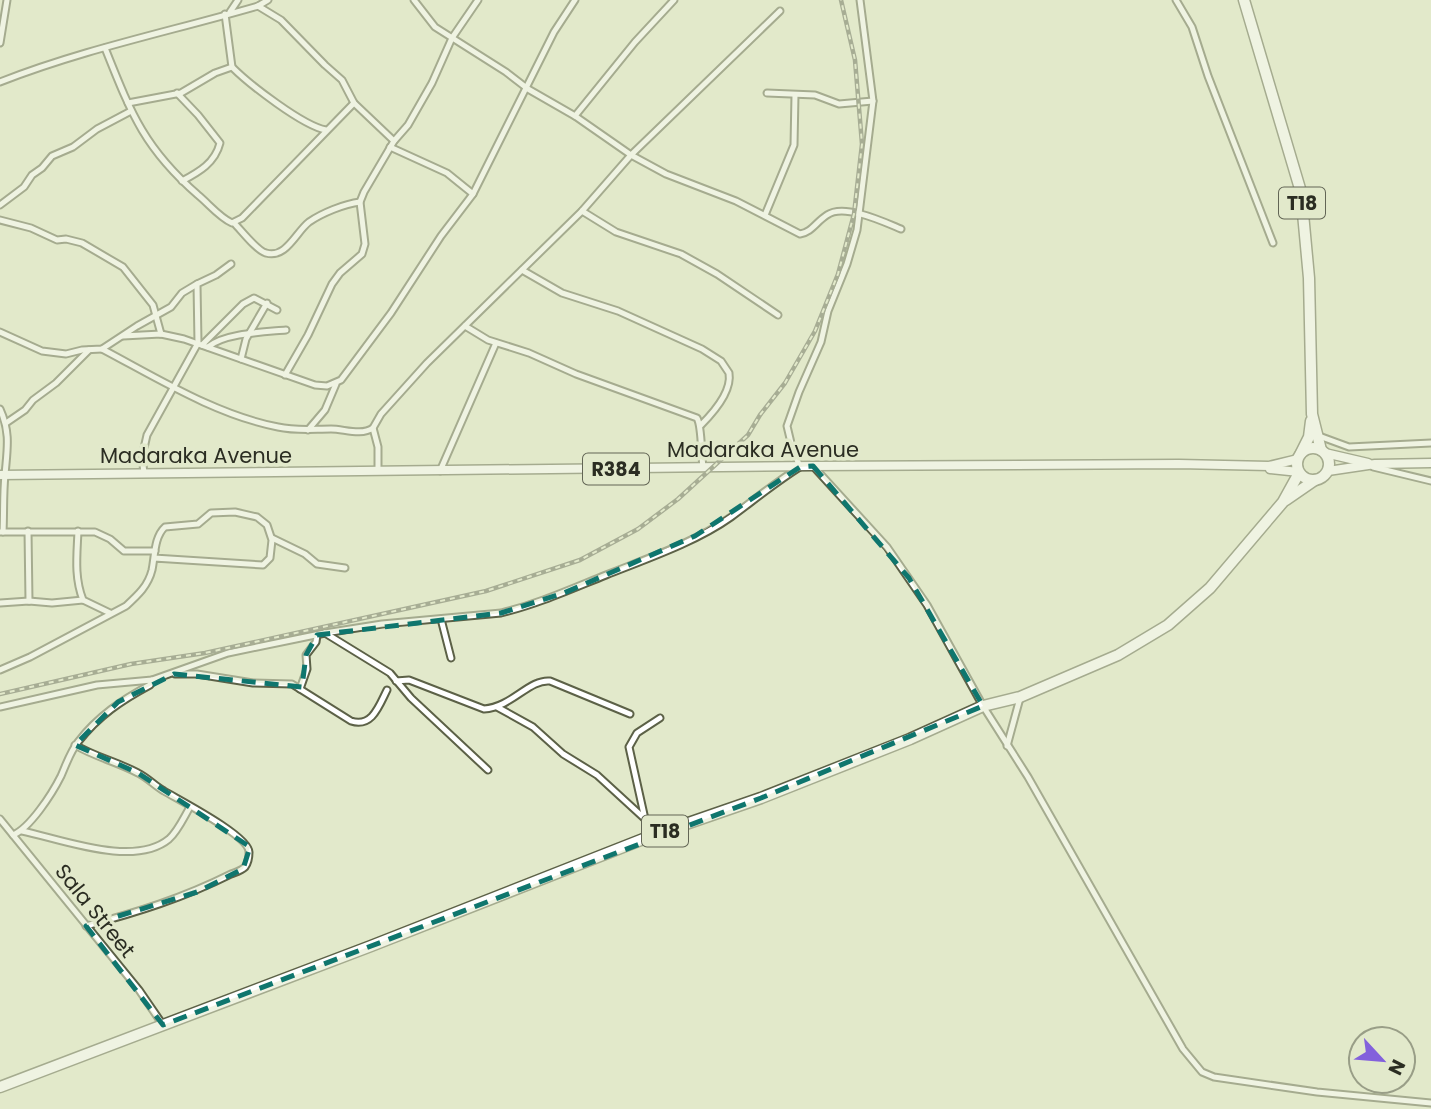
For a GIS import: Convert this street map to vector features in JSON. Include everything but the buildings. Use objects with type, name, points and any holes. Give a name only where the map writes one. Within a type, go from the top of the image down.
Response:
[{"type":"highway","name":"T18","points":[[0,1087],[652,836],[761,798],[983,706],[1020,697],[1118,655],[1168,625],[1210,588],[1283,502],[1299,472],[1299,457],[1309,437],[1312,414],[1309,278],[1301,192],[1244,0]]},
{"type":"highway","name":"T18","points":[[1283,502],[1328,471],[1329,462],[1316,435],[1312,414]]},
{"type":"highway","points":[[1299,457],[1307,449],[1323,452]]},
{"type":"highway","points":[[1299,472],[1309,480],[1315,480]]},
{"type":"main road","points":[[1323,452],[1371,465]]},
{"type":"main road","name":"R384","points":[[1232,465],[1269,466],[1299,457]]},
{"type":"main road","points":[[1328,471],[1371,465],[1431,463]]},
{"type":"main road","name":"Madaraka Avenue","points":[[3,475],[813,466],[1232,465]]},
{"type":"main road","name":"R384","points":[[1232,465],[1299,472]]},
{"type":"street","points":[[0,43],[7,0]]},
{"type":"street","points":[[237,0],[228,13],[228,49],[232,67],[251,84],[310,125],[326,130]]},
{"type":"street","points":[[0,82],[43,65],[268,0]]},
{"type":"street","points":[[414,0],[435,27],[631,155],[666,174],[736,201],[794,232],[803,234],[830,213],[846,212],[880,219],[901,229]]},
{"type":"street","points":[[285,375],[332,284],[340,273],[362,254],[365,244],[360,202],[392,144],[414,115],[432,83],[452,38],[478,0]]},
{"type":"street","points":[[123,336],[161,334],[202,345],[315,385],[336,384],[391,313],[441,236],[473,194],[528,89],[554,32],[575,0]]},
{"type":"street","points":[[575,116],[635,42],[674,0]]},
{"type":"street","points":[[0,707],[97,685],[152,680],[228,653],[325,633],[518,609],[635,565],[732,517],[744,505],[800,467],[787,426],[821,342],[828,312],[853,244],[859,215],[873,101],[860,0]]},
{"type":"street","points":[[1176,0],[1192,27],[1208,76],[1273,243]]},
{"type":"street","points":[[258,5],[281,20],[342,80],[354,103],[392,144],[452,175],[473,194]]},
{"type":"street","points":[[102,349],[172,388],[260,423],[279,428],[308,430],[365,432],[373,428],[401,391],[582,211],[631,155],[780,10]]},
{"type":"street","points":[[105,48],[131,111],[163,161],[181,181],[228,221],[234,223],[262,251],[271,254],[286,248],[309,222],[343,206],[360,202]]},
{"type":"street","points":[[128,103],[189,90],[219,71],[232,67]]},
{"type":"street","points":[[177,93],[198,114],[220,143],[208,165],[181,181]]},
{"type":"street","points":[[767,93],[815,95],[845,104],[873,101]]},
{"type":"street","points":[[765,215],[794,145],[795,95]]},
{"type":"street","points":[[234,223],[242,218],[354,103]]},
{"type":"street","points":[[0,205],[24,187],[32,175],[52,156],[73,147],[97,129],[131,111]]},
{"type":"street","points":[[582,211],[616,232],[681,254],[717,274],[778,315]]},
{"type":"street","points":[[0,220],[31,228],[57,240],[70,239],[90,247],[127,271],[145,292],[157,314],[161,334]]},
{"type":"street","points":[[0,332],[42,351],[66,354],[102,349],[171,307],[182,293],[231,264]]},
{"type":"street","points":[[522,270],[562,293],[627,314],[702,349],[721,361],[729,373],[728,386],[717,407],[701,425],[703,467]]},
{"type":"street","points":[[197,284],[202,345]]},
{"type":"street","points":[[144,473],[142,457],[147,435],[172,388],[202,345],[243,304],[254,298],[277,310]]},
{"type":"street","points":[[241,359],[244,342],[267,303]]},
{"type":"street","points":[[465,326],[496,343],[693,416],[701,425]]},
{"type":"street","points":[[202,345],[249,334],[286,330]]},
{"type":"street","points":[[440,471],[496,343]]},
{"type":"street","points":[[3,419],[25,410],[33,400],[58,382],[89,350]]},
{"type":"street","points":[[308,430],[325,410],[336,384]]},
{"type":"street","points":[[0,409],[9,433],[9,451],[3,475],[2,532],[95,532],[124,551],[155,554],[195,562],[263,565],[270,558],[272,538],[267,525],[260,519],[235,512],[211,513],[198,524],[165,527],[160,531],[155,554],[152,569],[144,589],[126,606],[0,670]]},
{"type":"street","points":[[373,428],[378,447],[378,471]]},
{"type":"street","points":[[1316,435],[1349,447],[1431,443]]},
{"type":"street","points":[[1371,465],[1431,481]]},
{"type":"street","points":[[813,466],[887,547],[909,578],[983,706],[1028,777],[1184,1049],[1202,1072],[1214,1077],[1317,1092],[1431,1103]]},
{"type":"street","points":[[28,531],[29,601]]},
{"type":"street","points":[[78,531],[77,580],[83,600]]},
{"type":"street","points":[[272,538],[305,554],[317,564],[345,568]]},
{"type":"street","points":[[0,603],[83,600],[110,613]]},
{"type":"street","points":[[441,619],[452,658]]},
{"type":"street","points":[[325,633],[384,669],[451,738],[488,770]]},
{"type":"street","points":[[300,688],[306,668],[306,655],[316,642],[317,635]]},
{"type":"street","points":[[174,674],[197,674],[253,683],[285,683],[300,688],[359,724],[370,719],[387,690]]},
{"type":"street","points":[[13,835],[22,831],[59,779],[75,745],[95,721],[118,702],[150,685],[152,680]]},
{"type":"street","points":[[396,681],[409,680],[484,709],[497,707],[516,698],[536,682],[550,681],[630,714]]},
{"type":"street","points":[[1007,746],[1020,697]]},
{"type":"street","points":[[497,707],[541,733],[563,754],[597,775],[645,819]]},
{"type":"street","points":[[652,836],[645,819],[629,747],[637,733],[660,718]]},
{"type":"street","points":[[75,745],[138,773],[206,815],[250,850],[245,867],[197,892],[86,926]]},
{"type":"street","points":[[22,831],[85,846],[127,852],[150,848],[167,841],[190,807]]},
{"type":"street","name":"Sala Street","points":[[0,819],[139,990],[163,1025]]},
{"type":"highlighted area","points":[[813,466],[909,578],[983,706],[761,798],[163,1025],[86,926],[197,892],[243,869],[250,847],[138,773],[75,745],[118,702],[174,674],[302,687],[306,655],[317,635],[501,613],[564,593],[695,536],[800,467]]},
{"type":"railway","points":[[0,694],[131,664],[205,653],[486,591],[580,560],[638,529],[678,499],[748,435],[785,383],[815,331],[838,274],[854,214],[862,144],[855,60],[841,0]]}]
